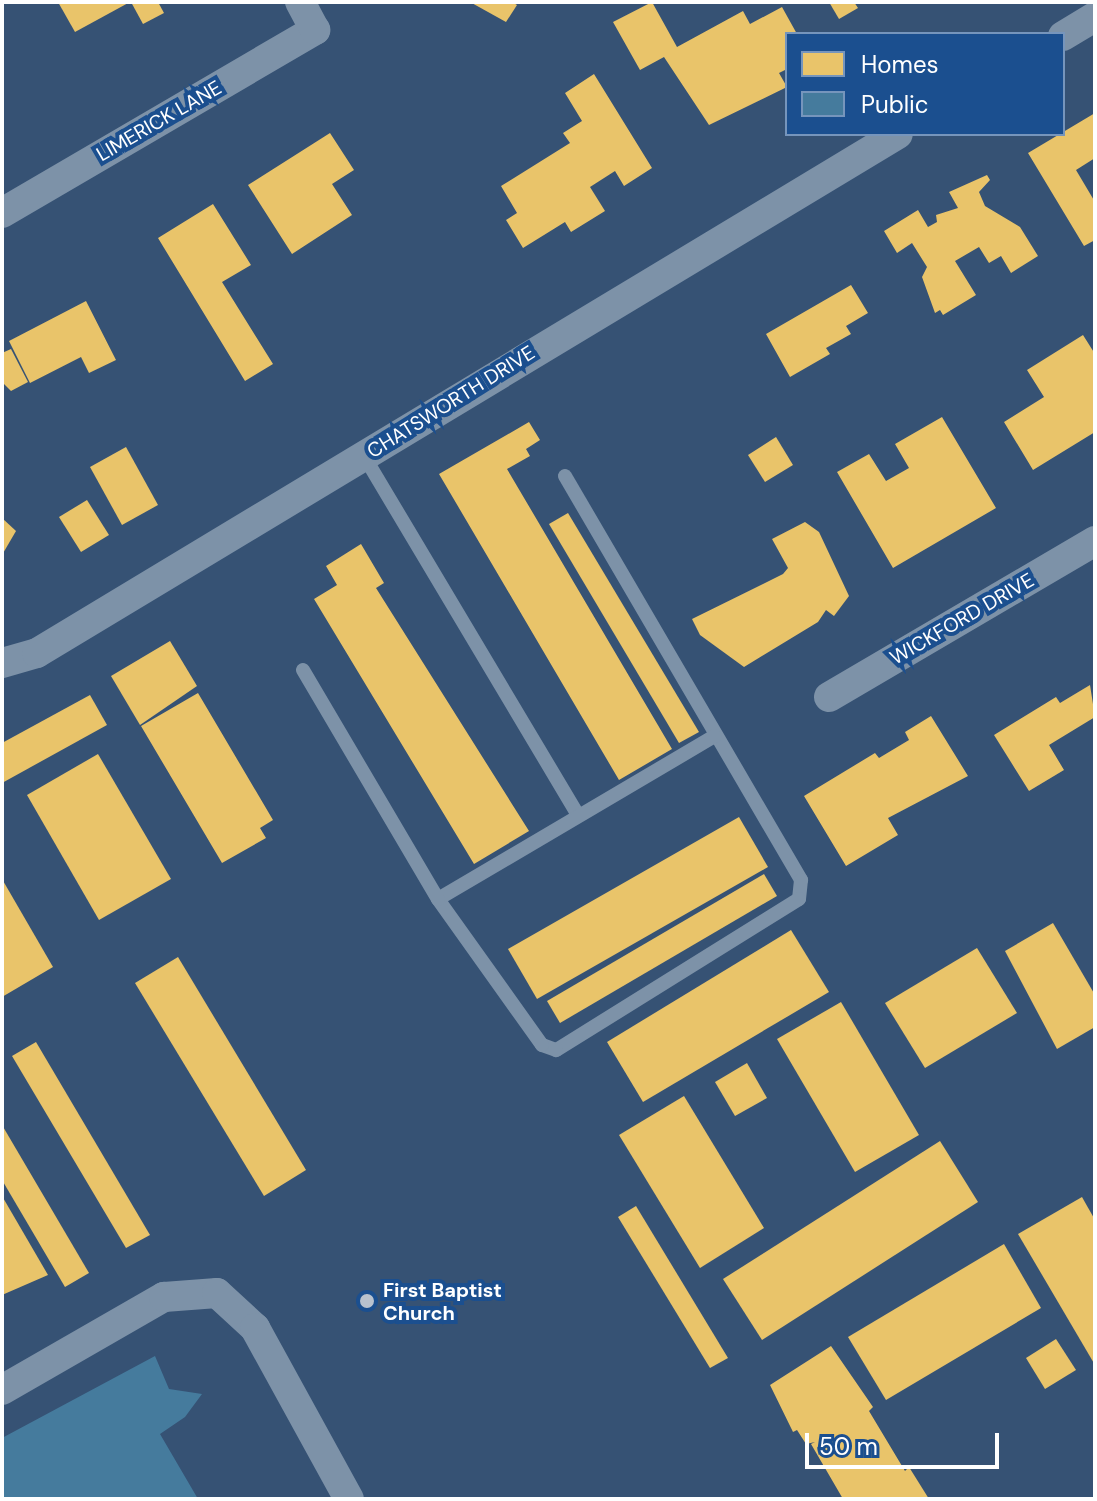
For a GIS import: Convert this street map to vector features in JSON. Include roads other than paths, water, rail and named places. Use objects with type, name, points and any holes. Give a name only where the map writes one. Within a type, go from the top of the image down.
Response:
[{"type":"street","name":"LIMERICK LANE","points":[[2,213],[315,30],[300,2]]},
{"type":"street","points":[[1065,35],[1095,17]]},
{"type":"street","name":"CHATSWORTH DRIVE","points":[[2,663],[37,653],[895,136]]},
{"type":"street","name":"WICKFORD DRIVE","points":[[829,697],[1095,541]]},
{"type":"street","points":[[2,1390],[164,1297],[217,1293],[255,1328],[349,1499]]},
{"type":"lane","points":[[364,456],[578,815]]},
{"type":"lane","points":[[303,670],[438,899],[542,1045],[556,1050],[799,899],[801,880],[715,736],[697,694],[565,476]]},
{"type":"lane","points":[[438,899],[715,736]]},
{"type":"place","name":"First Baptist Church","points":[[367,1301]]}]
